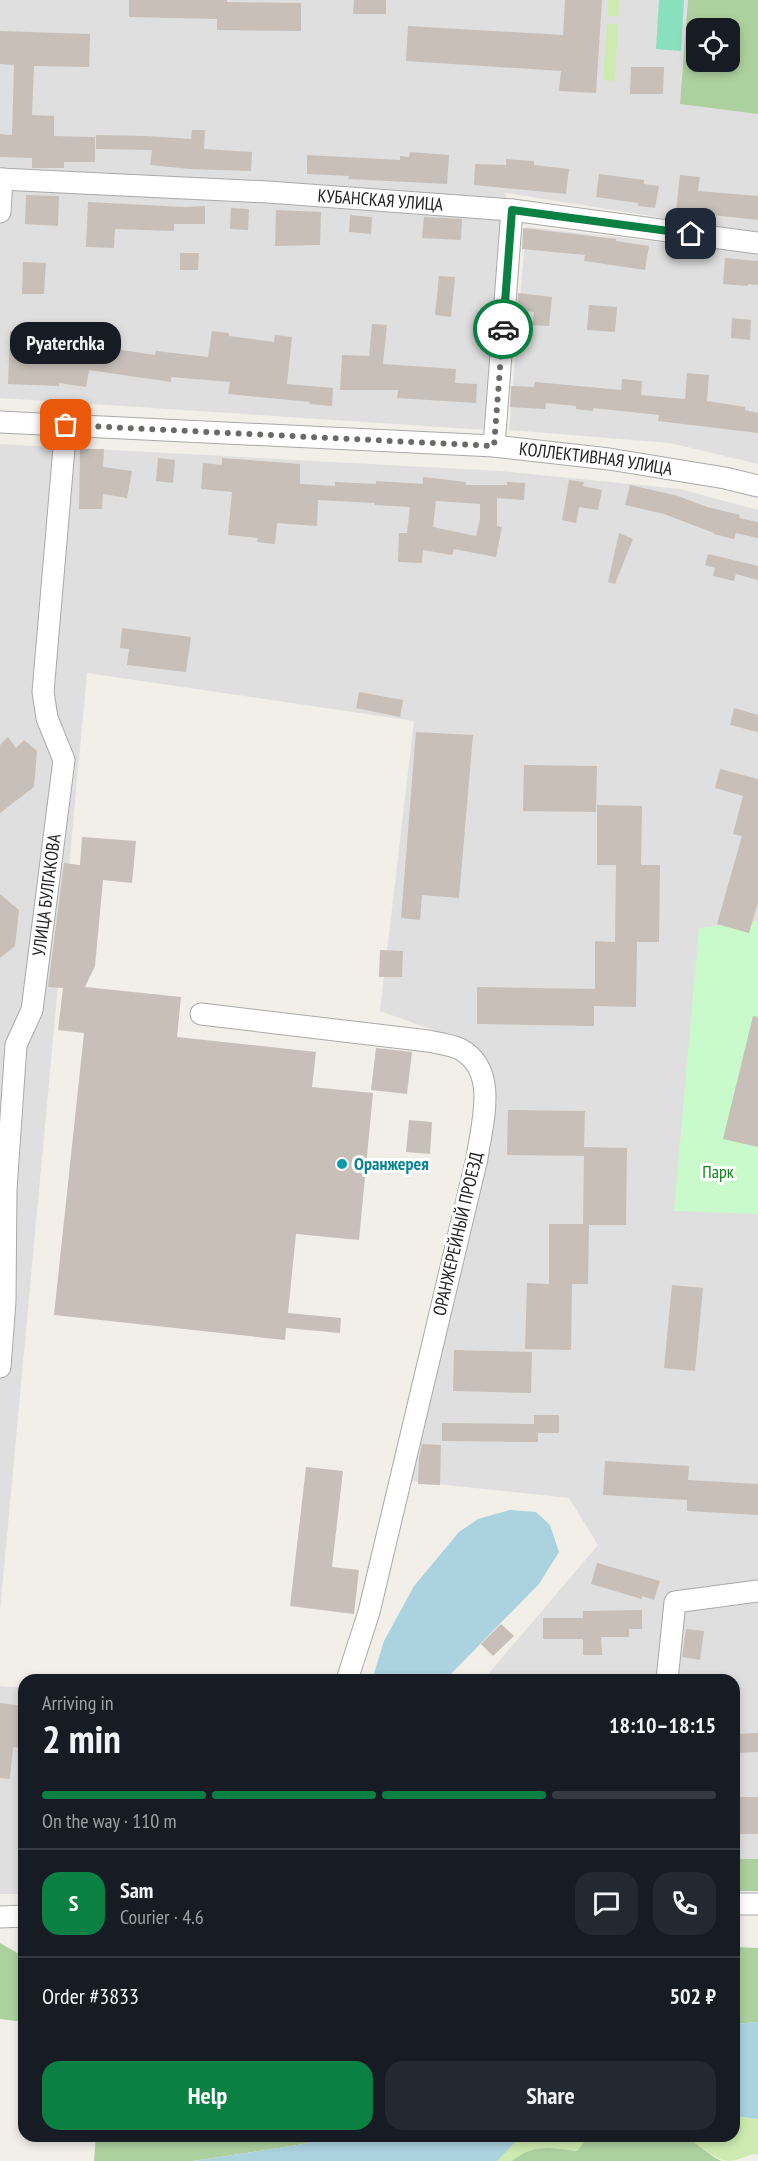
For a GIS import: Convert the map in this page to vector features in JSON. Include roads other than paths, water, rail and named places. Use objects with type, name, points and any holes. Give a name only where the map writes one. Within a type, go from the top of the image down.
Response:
[{"type":"street","name":"КУБАНСКАЯ УЛИЦА","points":[[1,179],[268,192],[512,210],[758,243]]},
{"type":"street","points":[[0,212],[1,179]]},
{"type":"street","points":[[494,446],[512,210]]},
{"type":"street","name":"КОЛЛЕКТИВНАЯ УЛИЦА","points":[[0,422],[494,446],[609,459],[725,478],[758,486]]},
{"type":"street","name":"УЛИЦА БУЛГАКОВА","points":[[0,1366],[5,1301],[6,1189],[16,1045],[32,1010],[64,760],[47,718],[43,692],[66,425]]},
{"type":"street","name":"ОРАНЖЕРЕЙНЫЙ ПРОЕЗД","points":[[201,1014],[428,1041],[460,1049],[478,1065],[487,1092],[474,1170],[369,1612],[349,1674]]},
{"type":"street","points":[[668,1674],[675,1602],[758,1591]]},
{"type":"street","points":[[740,1904],[758,1904]]},
{"type":"street","points":[[0,1917],[18,1916]]},
{"type":"water","points":[[510,1510],[536,1512],[550,1525],[559,1552],[539,1584],[451,1674],[374,1674],[384,1641],[414,1586],[459,1532],[478,1519]]},
{"type":"water","points":[[758,2022],[758,2119],[740,2117],[740,2024]]},
{"type":"water","points":[[311,2142],[515,2142],[497,2161],[193,2161]]},
{"type":"place","name":"Pyaterchka","points":[[66,425]]},
{"type":"place","name":"Оранжерея","points":[[342,1164]]},
{"type":"park label","name":"Парк","points":[[718,1172]]}]
